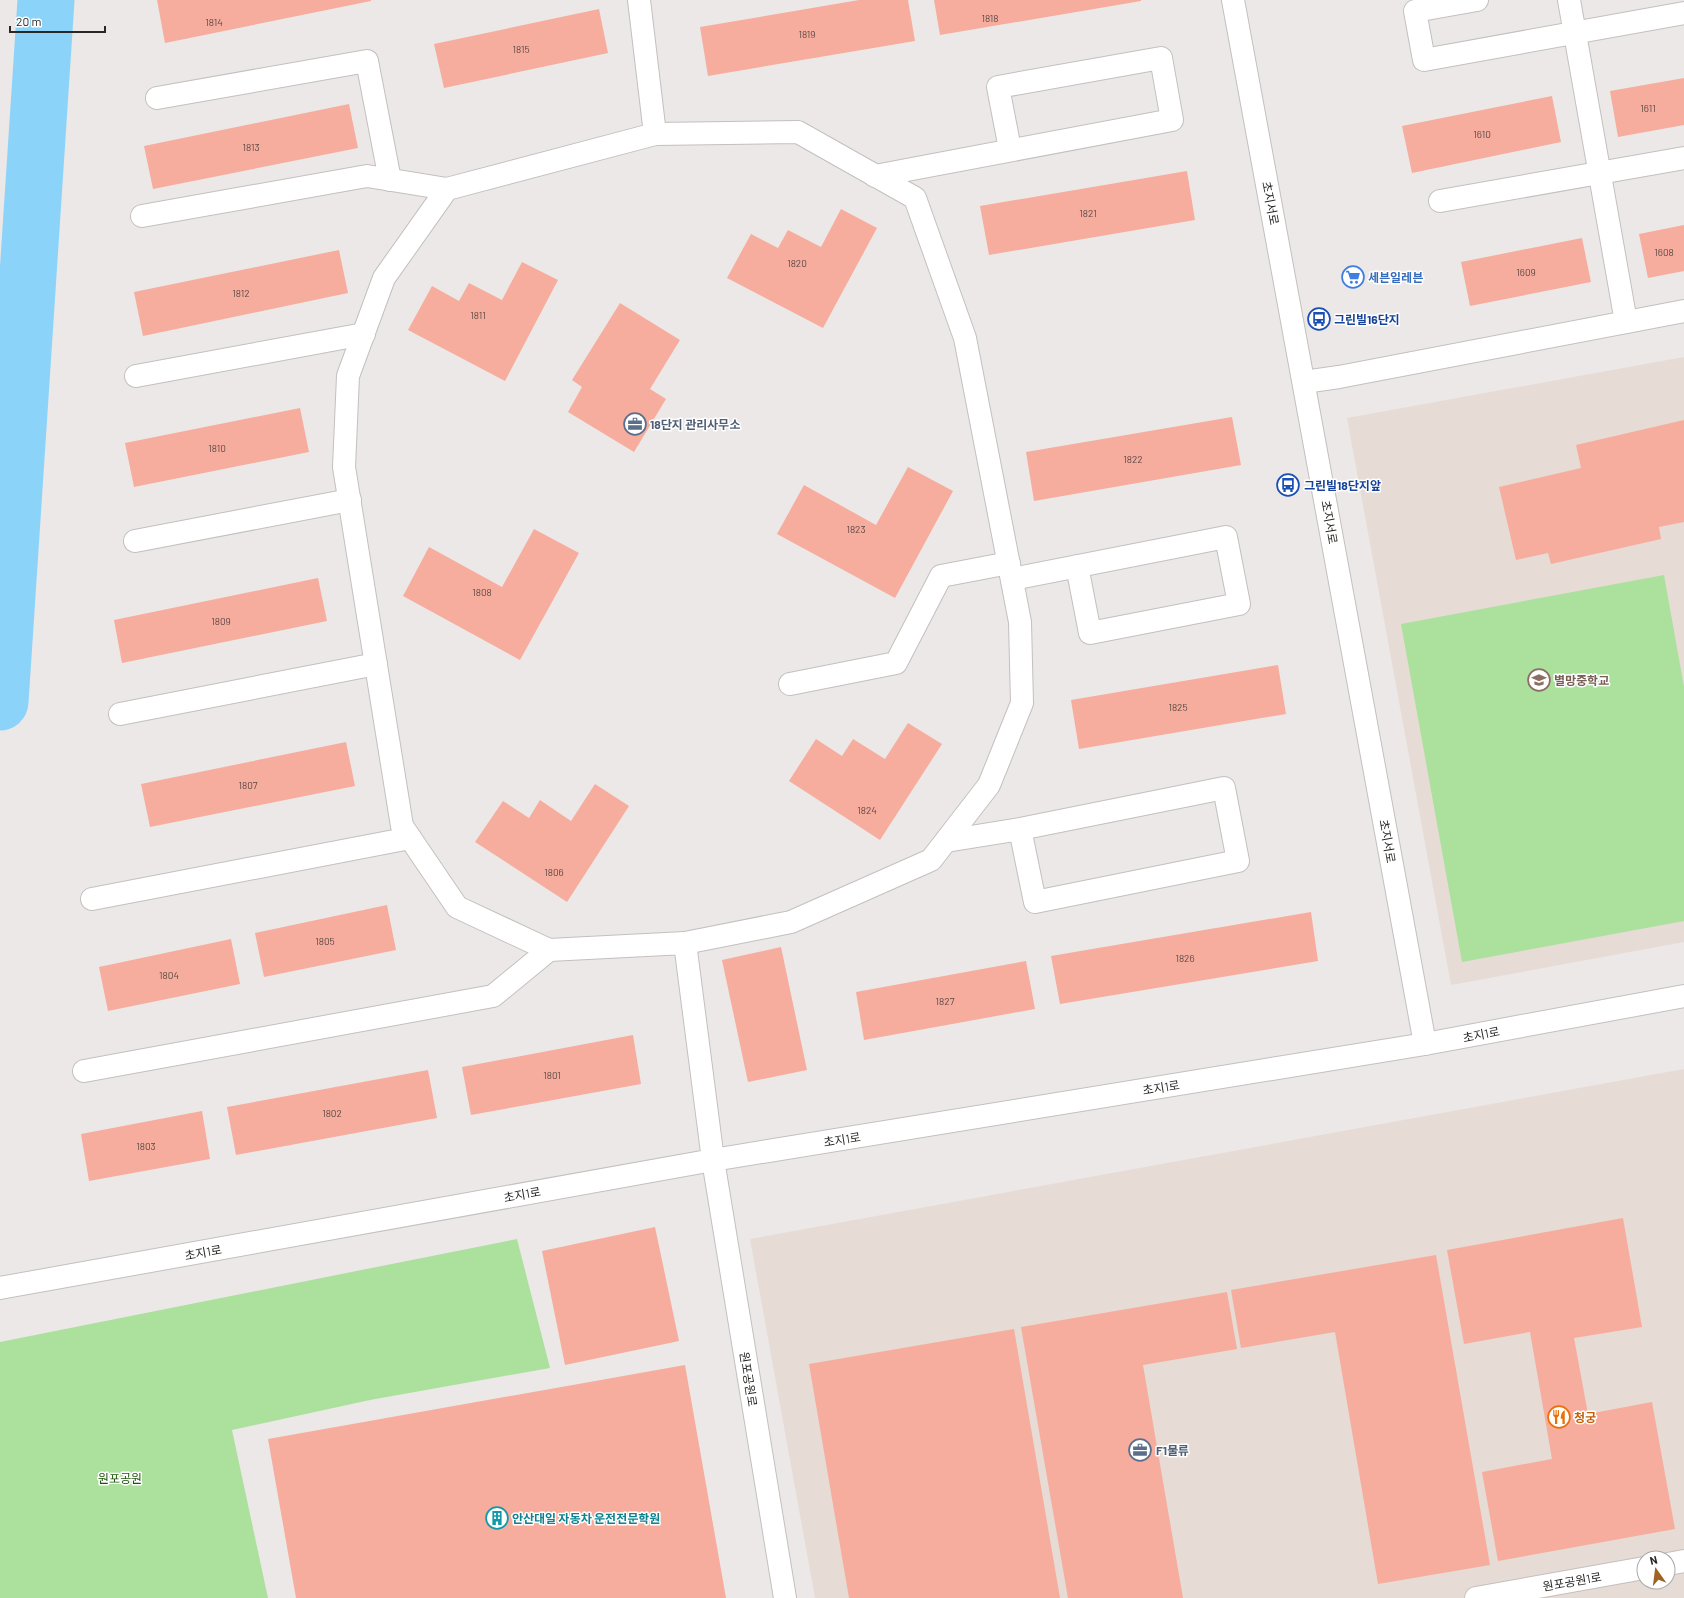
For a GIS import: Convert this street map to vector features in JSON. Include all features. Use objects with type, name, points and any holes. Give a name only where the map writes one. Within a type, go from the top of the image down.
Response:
[{"type":"street","points":[[639,0],[655,134]]},
{"type":"street","name":"초지서로","points":[[1233,0],[1425,1044]]},
{"type":"street","points":[[1477,0],[1415,11],[1424,60],[1684,13]]},
{"type":"street","points":[[1569,0],[1626,322]]},
{"type":"street","points":[[875,176],[1010,149],[1172,120],[1161,58],[998,87],[1010,149]]},
{"type":"street","points":[[157,98],[367,61],[390,180]]},
{"type":"street","points":[[142,216],[367,176],[447,188],[655,134],[798,132],[915,198],[965,338],[1020,622],[1022,703],[989,785],[931,860],[791,922],[685,943],[549,950],[457,907],[402,826],[344,467],[348,376],[384,278],[447,188]]},
{"type":"street","points":[[1440,202],[1599,172],[1684,158]]},
{"type":"street","points":[[1304,382],[1339,377],[1684,311]]},
{"type":"street","points":[[136,376],[364,334]]},
{"type":"street","points":[[135,541],[350,500]]},
{"type":"street","points":[[790,684],[896,663],[941,576],[1077,566],[1226,537],[1239,604],[1090,633],[1077,566]]},
{"type":"street","points":[[120,714],[376,664]]},
{"type":"street","points":[[946,841],[1020,829],[1224,788],[1238,861],[1035,902],[1020,829]]},
{"type":"street","points":[[92,899],[410,838]]},
{"type":"street","name":"원포공원로","points":[[685,943],[713,1160],[785,1598]]},
{"type":"street","points":[[84,1071],[493,996],[549,950]]},
{"type":"street","name":"초지1로","points":[[0,1288],[713,1160],[1425,1044],[1684,996]]},
{"type":"street","name":"원포공원1로","points":[[1476,1598],[1636,1569]]},
{"type":"shaded area","name":"별망중학교","points":[[1684,357],[1684,942],[1451,985],[1347,418]]},
{"type":"shaded area","points":[[1684,1069],[1684,1598],[815,1598],[750,1239]]},
{"type":"green space","points":[[1664,575],[1684,687],[1684,921],[1462,962],[1401,624]]},
{"type":"green space","name":"원포공원","points":[[517,1239],[550,1368],[370,1400],[232,1430],[268,1598],[0,1598],[0,1342]]},
{"type":"building","points":[[157,0],[371,0],[371,1],[165,43]]},
{"type":"building","points":[[859,0],[908,0],[915,41],[708,76],[700,27]]},
{"type":"building","points":[[934,0],[1141,0],[1141,1],[940,35]]},
{"type":"building","points":[[599,9],[608,53],[444,88],[434,44]]},
{"type":"building","points":[[1684,78],[1684,125],[1618,137],[1610,91]]},
{"type":"building","points":[[1552,96],[1561,142],[1412,173],[1402,126]]},
{"type":"building","points":[[349,104],[358,148],[153,189],[144,146]]},
{"type":"building","points":[[1187,171],[1195,220],[989,255],[980,206]]},
{"type":"building","points":[[841,209],[877,228],[823,328],[727,278],[751,234],[778,248],[788,230],[821,247]]},
{"type":"building","points":[[1684,225],[1684,271],[1648,278],[1639,234]]},
{"type":"building","points":[[1582,238],[1591,282],[1470,306],[1461,262]]},
{"type":"building","points":[[339,250],[348,293],[143,336],[134,292]]},
{"type":"building","points":[[522,262],[558,280],[505,381],[408,330],[432,286],[459,301],[469,283],[502,300]]},
{"type":"building","points":[[620,303],[680,340],[650,389],[666,399],[634,452],[568,412],[582,387],[572,380]]},
{"type":"building","points":[[300,408],[309,452],[134,487],[125,443]]},
{"type":"building","points":[[1232,417],[1241,465],[1034,501],[1026,452]]},
{"type":"building","points":[[1684,420],[1684,522],[1659,527],[1661,539],[1551,564],[1548,553],[1516,560],[1499,487],[1581,468],[1576,445]]},
{"type":"building","points":[[908,467],[953,491],[895,598],[777,534],[804,485],[876,525]]},
{"type":"building","points":[[534,529],[579,553],[520,660],[403,596],[429,547],[502,587]]},
{"type":"building","points":[[318,578],[327,621],[122,663],[114,620]]},
{"type":"building","points":[[1278,665],[1286,714],[1079,749],[1071,700]]},
{"type":"building","points":[[908,723],[942,744],[880,840],[789,781],[816,739],[842,756],[853,739],[885,759]]},
{"type":"building","points":[[346,742],[355,786],[150,827],[141,784]]},
{"type":"building","points":[[595,784],[629,806],[567,902],[475,842],[503,801],[529,818],[540,800],[571,821]]},
{"type":"building","points":[[387,905],[396,950],[264,977],[255,933]]},
{"type":"building","points":[[1311,912],[1318,961],[1060,1004],[1051,956]]},
{"type":"building","points":[[231,939],[240,984],[108,1011],[99,967]]},
{"type":"building","points":[[781,947],[807,1070],[748,1082],[722,960]]},
{"type":"building","points":[[1026,961],[1035,1009],[864,1040],[856,992]]},
{"type":"building","points":[[633,1035],[641,1084],[471,1115],[462,1067]]},
{"type":"building","points":[[428,1070],[437,1118],[236,1155],[227,1107]]},
{"type":"building","points":[[202,1111],[210,1159],[89,1181],[81,1134]]},
{"type":"building","points":[[1623,1218],[1642,1327],[1574,1338],[1588,1414],[1652,1402],[1675,1529],[1498,1561],[1482,1472],[1552,1459],[1530,1332],[1464,1344],[1447,1250]]},
{"type":"building","points":[[655,1227],[679,1341],[565,1365],[542,1251]]},
{"type":"building","points":[[1436,1255],[1490,1565],[1378,1584],[1335,1332],[1241,1348],[1231,1290]]},
{"type":"building","points":[[1227,1292],[1237,1349],[1143,1365],[1183,1598],[1068,1598],[1021,1327]]},
{"type":"building","points":[[1014,1329],[1060,1598],[849,1598],[809,1364]]},
{"type":"building","name":"안산대일 자동차 운전전문학원","points":[[685,1365],[726,1598],[296,1598],[268,1439]]},
{"type":"waterway","points":[[0,702],[46,0]]},
{"type":"place","name":"세븐일레븐","points":[[1353,277]]},
{"type":"place","name":"그린빌16단지","points":[[1319,319]]},
{"type":"place","name":"18단지 관리사무소","points":[[635,424]]},
{"type":"place","name":"그린빌18단지앞","points":[[1288,485]]},
{"type":"place","name":"별망중학교","points":[[1539,680]]},
{"type":"place","name":"청궁","points":[[1559,1417]]},
{"type":"place","name":"F1물류","points":[[1140,1450]]},
{"type":"place","name":"안산대일 자동차 운전전문학원","points":[[497,1518]]}]
